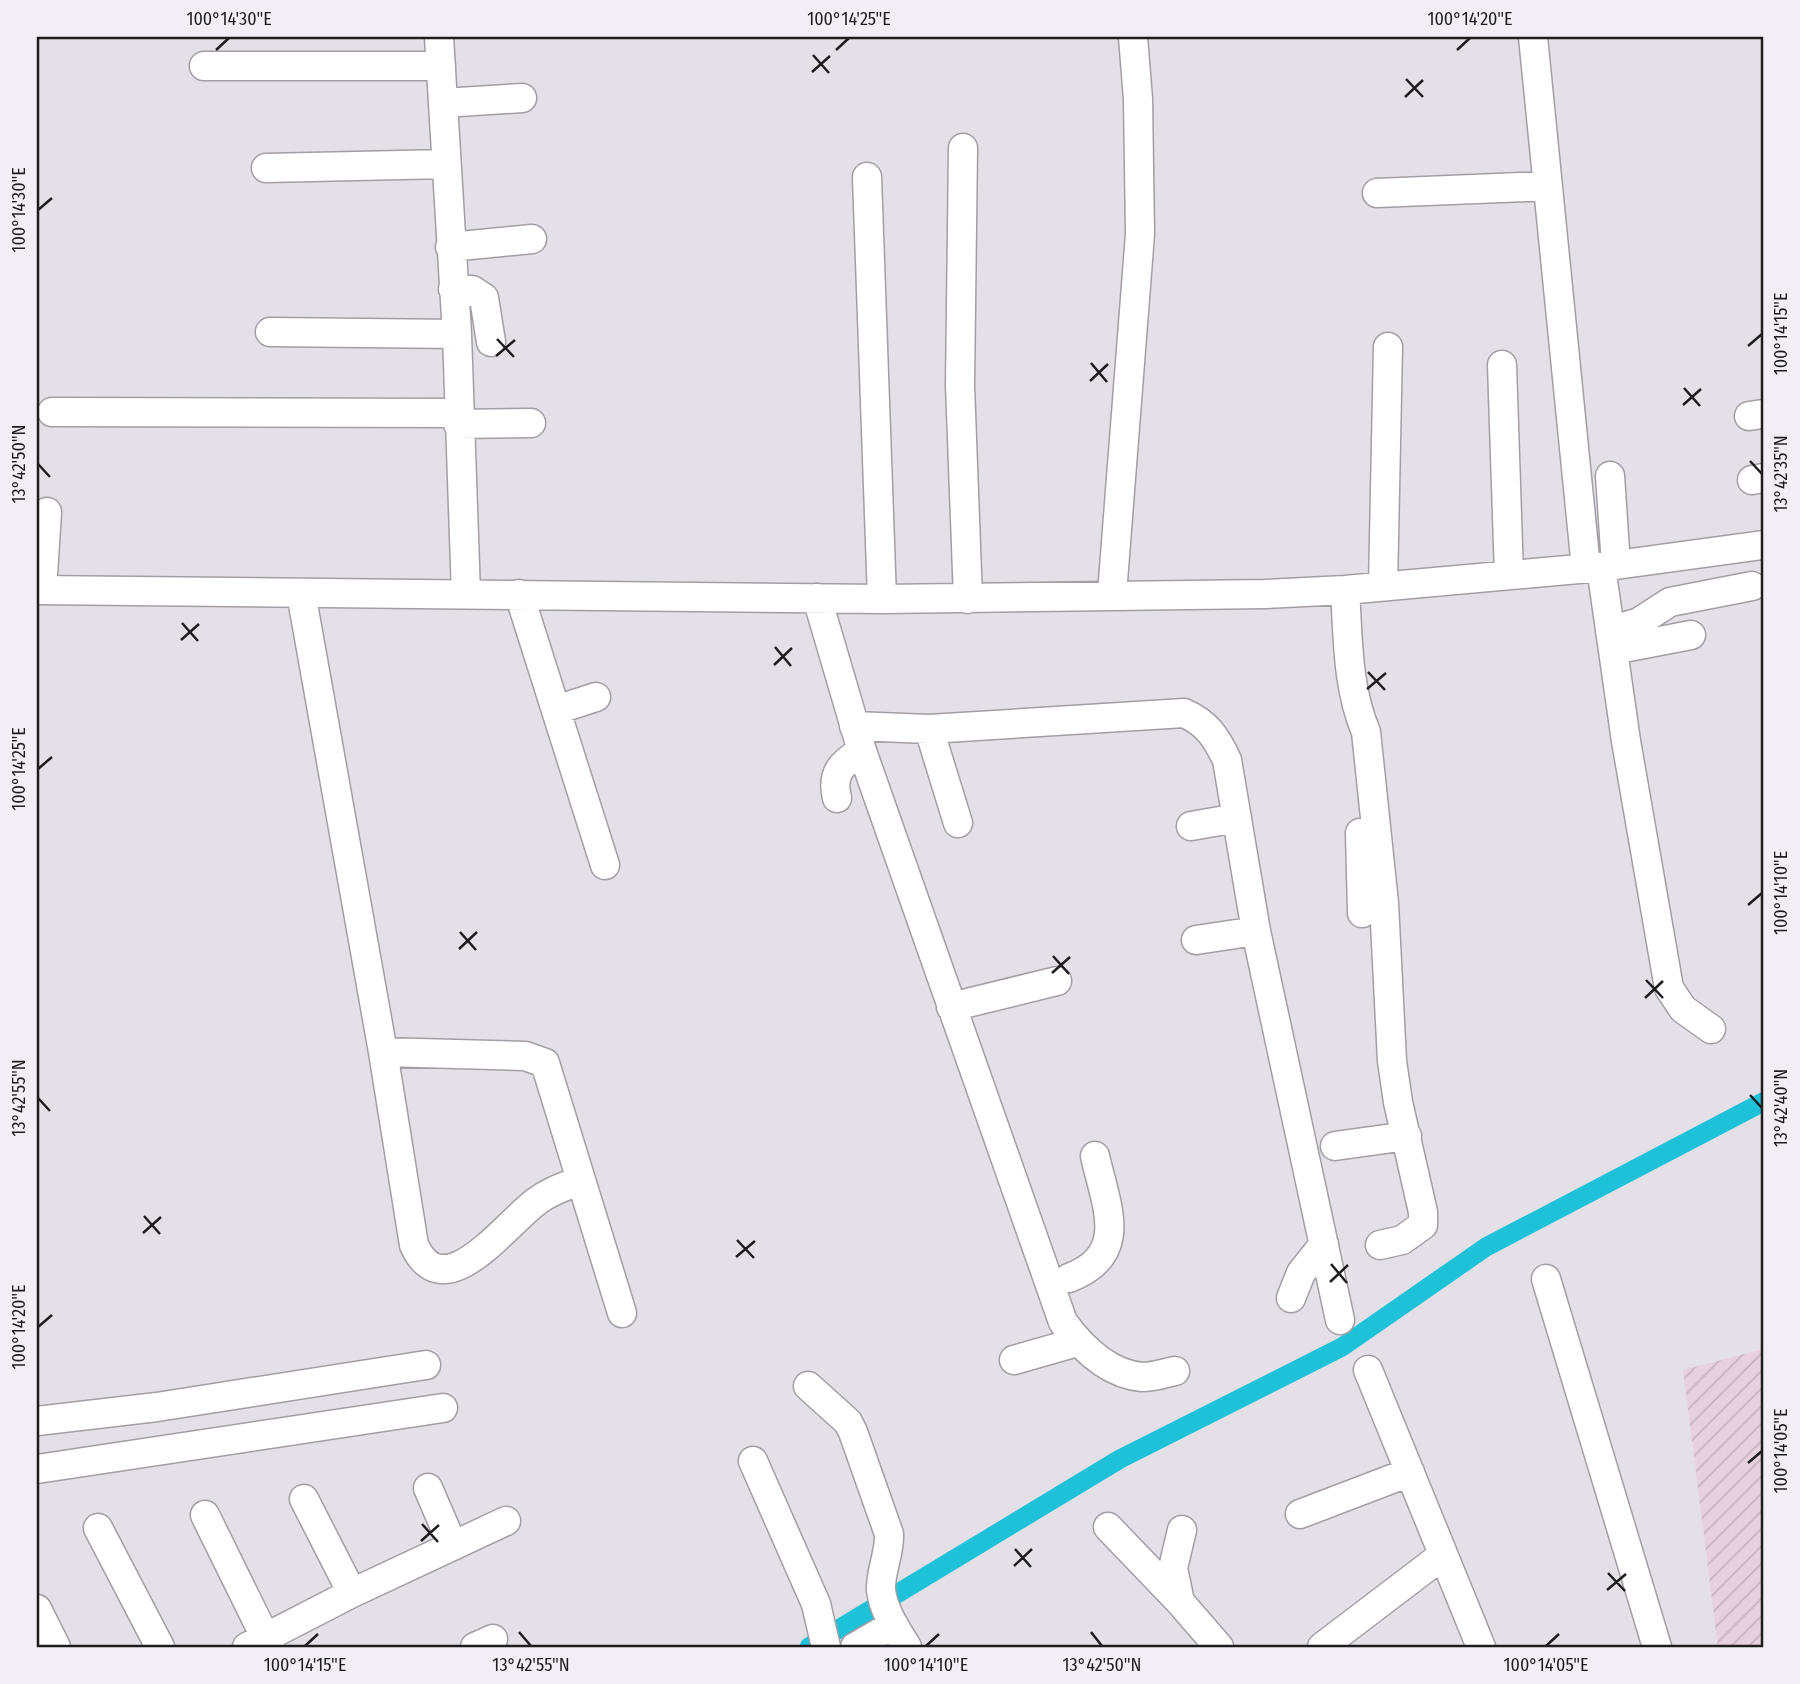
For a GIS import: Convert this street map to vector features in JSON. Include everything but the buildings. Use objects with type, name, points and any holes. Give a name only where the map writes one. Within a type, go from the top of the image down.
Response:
[{"type":"street","points":[[439,37],[457,334],[466,594]]},
{"type":"street","points":[[1112,594],[1140,234],[1133,37]]},
{"type":"street","points":[[1533,37],[1547,186],[1611,640],[1669,988],[1683,1009],[1710,1029]]},
{"type":"street","points":[[204,66],[441,66]]},
{"type":"street","points":[[443,103],[522,98]]},
{"type":"street","points":[[963,148],[960,385],[968,599]]},
{"type":"street","points":[[266,168],[446,164]]},
{"type":"street","points":[[867,177],[882,598]]},
{"type":"street","points":[[1377,193],[1547,186]]},
{"type":"street","points":[[450,247],[532,239]]},
{"type":"street","points":[[453,289],[472,290],[484,298],[491,342]]},
{"type":"street","points":[[271,332],[457,334]]},
{"type":"street","points":[[1383,586],[1388,348]]},
{"type":"street","points":[[1502,365],[1509,575]]},
{"type":"street","points":[[52,412],[458,418],[531,423]]},
{"type":"street","points":[[1601,567],[1610,476]]},
{"type":"street","points":[[47,512],[40,590],[968,599],[1345,590],[1601,567],[1763,545]]},
{"type":"street","points":[[1611,640],[1670,602],[1752,586]]},
{"type":"street","points":[[1345,590],[1355,707],[1362,913]]},
{"type":"street","points":[[301,593],[383,1052],[414,1245],[420,1258],[430,1267],[443,1270],[457,1268],[473,1258],[535,1202],[551,1192],[581,1180]]},
{"type":"street","points":[[519,594],[605,865]]},
{"type":"street","points":[[817,598],[858,739],[951,1007],[1058,1281],[1063,1322],[1077,1342],[1114,1370],[1144,1377],[1175,1371]]},
{"type":"street","points":[[1611,640],[1691,635]]},
{"type":"street","points":[[556,710],[596,697]]},
{"type":"street","points":[[1355,707],[1367,745],[1384,903],[1392,1061],[1423,1212],[1423,1225],[1402,1240],[1380,1245]]},
{"type":"street","points":[[858,739],[929,729],[1184,713],[1203,722],[1227,760],[1256,931],[1340,1320]]},
{"type":"street","points":[[929,729],[958,823]]},
{"type":"street","points":[[837,798],[833,784],[838,770],[858,739]]},
{"type":"street","points":[[1191,826],[1237,818]]},
{"type":"street","points":[[1196,940],[1256,931]]},
{"type":"street","points":[[951,1007],[1057,981]]},
{"type":"street","points":[[383,1052],[525,1056],[544,1063],[621,1313]]},
{"type":"street","points":[[1335,1146],[1407,1136]]},
{"type":"street","points":[[1058,1281],[1082,1273],[1102,1258],[1109,1242],[1108,1215],[1094,1156]]},
{"type":"street","points":[[1291,1298],[1301,1273],[1324,1244]]},
{"type":"street","points":[[1546,1279],[1657,1647]]},
{"type":"street","points":[[1014,1360],[1077,1342]]},
{"type":"street","points":[[37,1421],[157,1407],[426,1365]]},
{"type":"street","points":[[1368,1370],[1443,1555],[1476,1645]]},
{"type":"street","points":[[808,1386],[848,1422],[889,1534],[893,1619],[855,1647]]},
{"type":"street","points":[[37,1469],[443,1408]]},
{"type":"street","points":[[753,1461],[825,1637]]},
{"type":"street","points":[[1300,1514],[1410,1472]]},
{"type":"street","points":[[428,1488],[453,1546]]},
{"type":"street","points":[[304,1499],[352,1593]]},
{"type":"street","points":[[205,1515],[261,1644],[352,1593],[506,1521]]},
{"type":"street","points":[[1108,1527],[1219,1647]]},
{"type":"street","points":[[98,1528],[160,1647]]},
{"type":"street","points":[[1180,1602],[1172,1568],[1182,1530]]},
{"type":"street","points":[[1322,1647],[1443,1555]]},
{"type":"street","points":[[37,1609],[48,1644]]},
{"type":"shaded area","points":[[1763,1349],[1763,1647],[1718,1647],[1683,1370]]},
{"type":"waterway","points":[[809,1647],[1120,1459],[1342,1347],[1486,1247],[1763,1102]]}]
